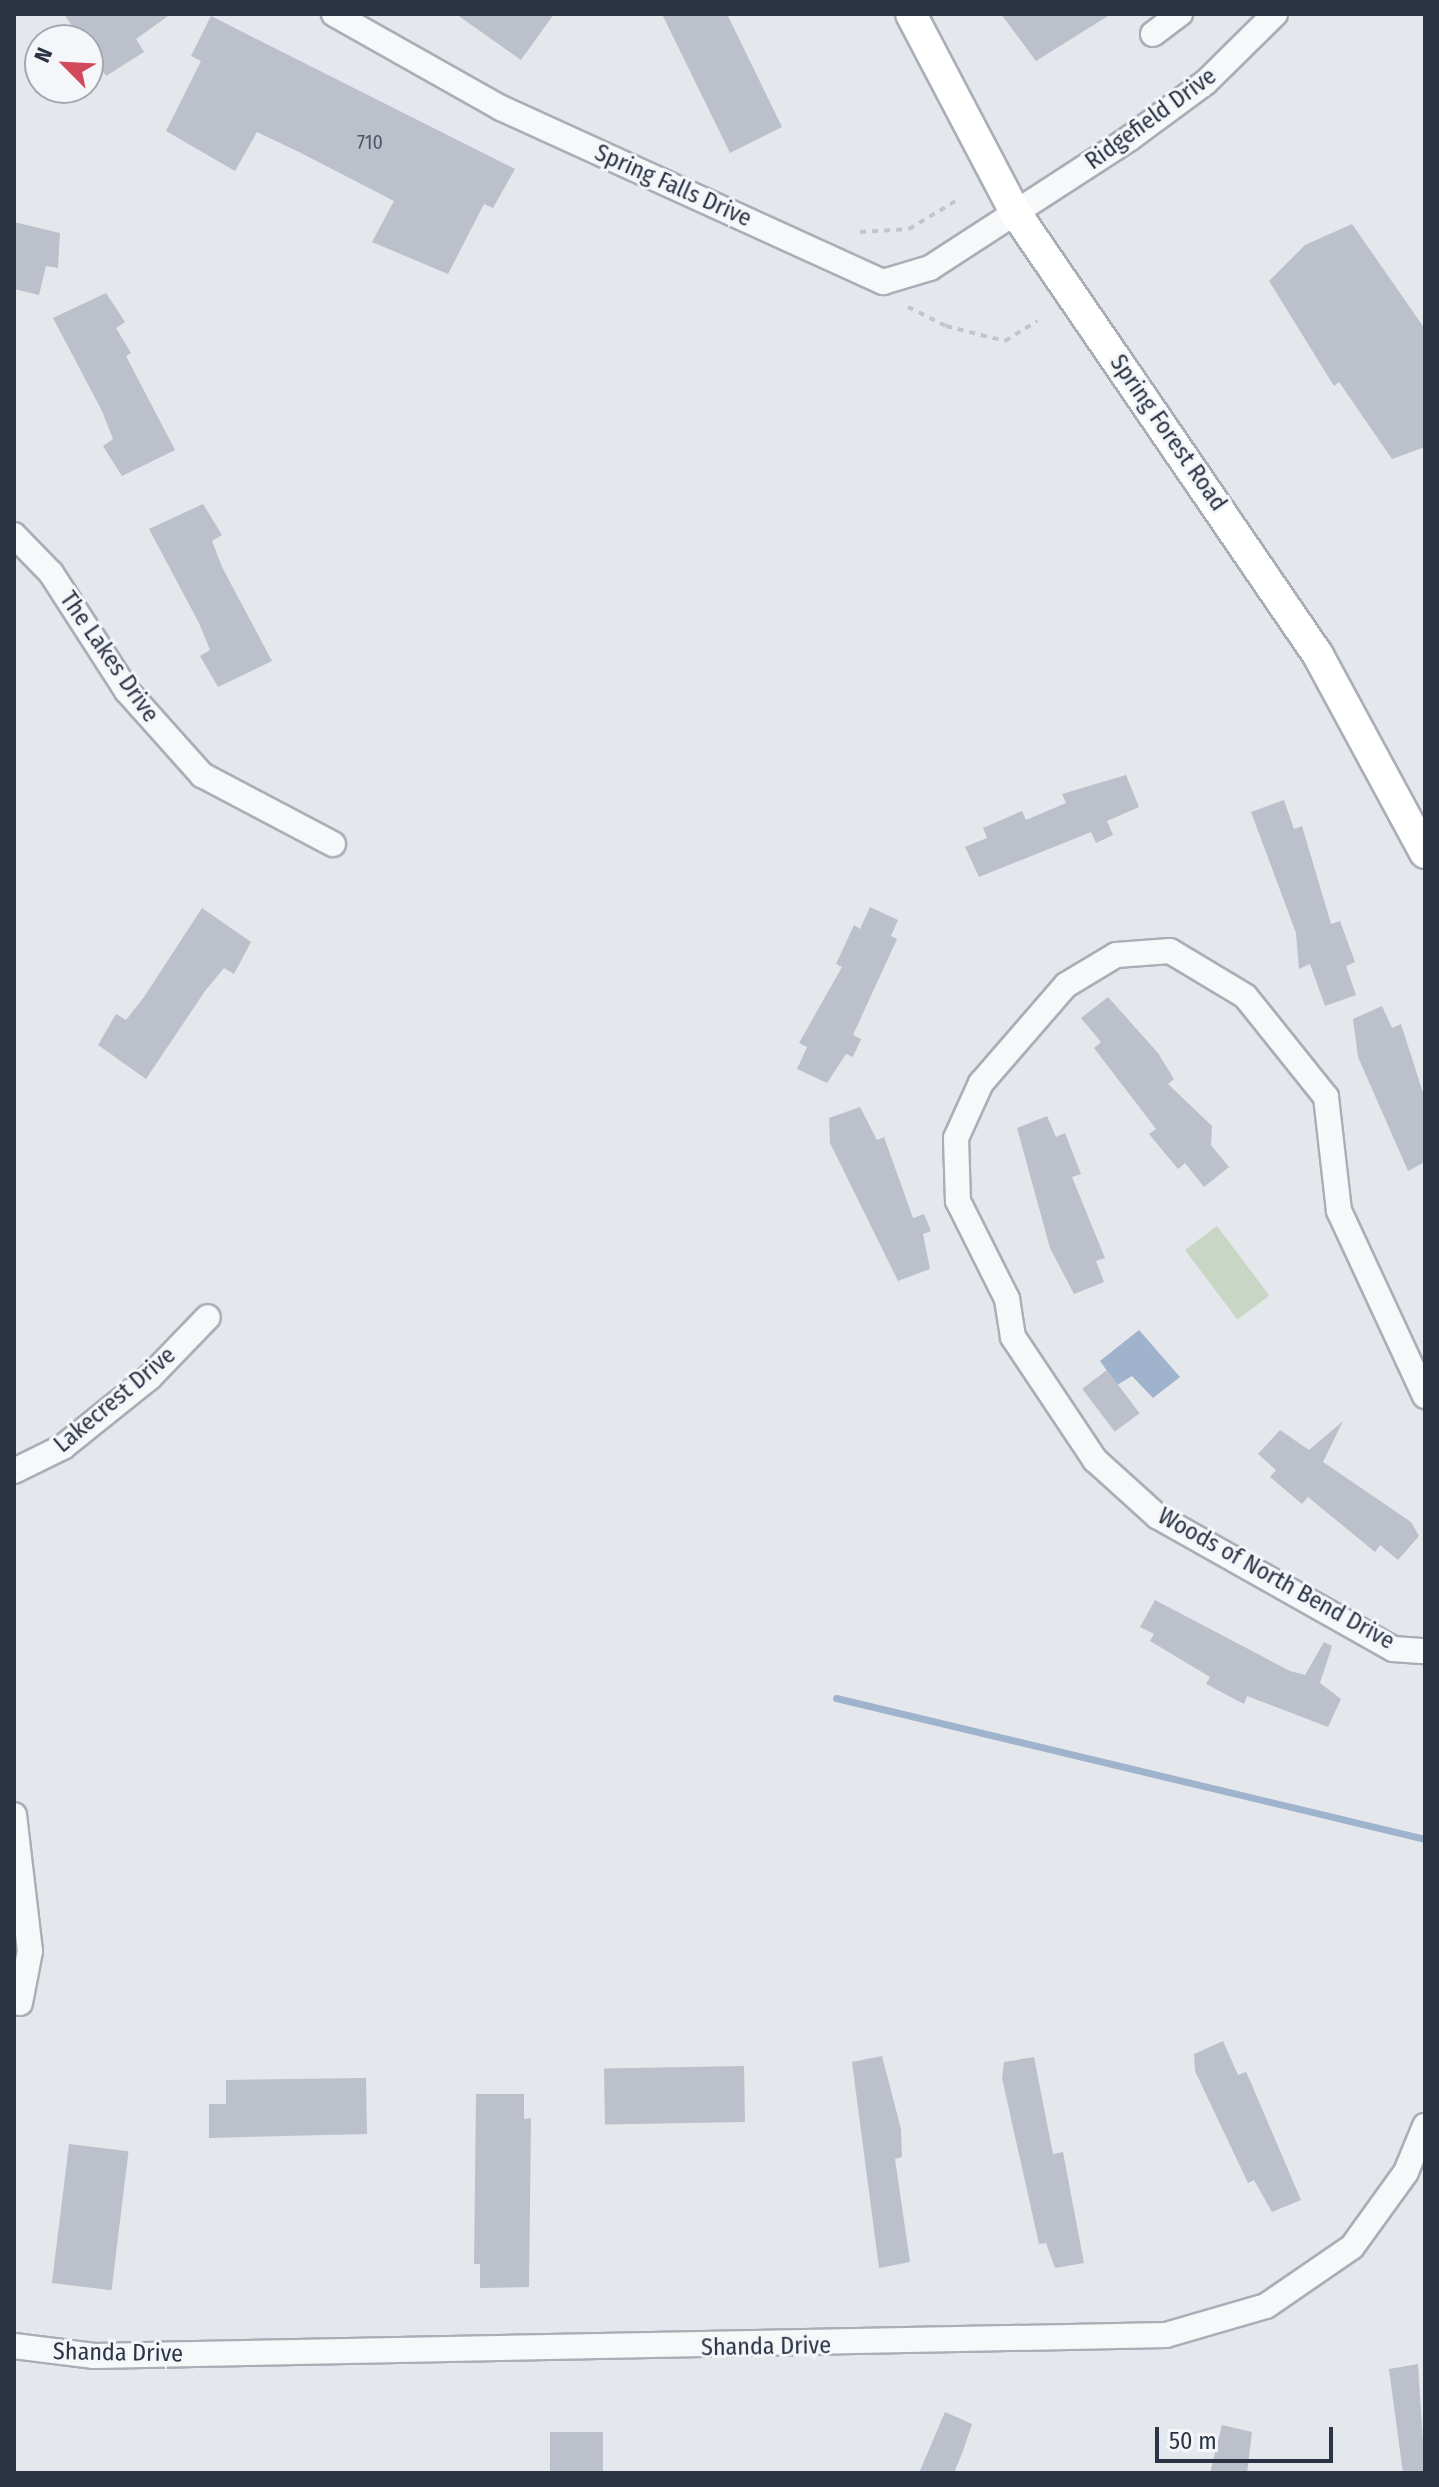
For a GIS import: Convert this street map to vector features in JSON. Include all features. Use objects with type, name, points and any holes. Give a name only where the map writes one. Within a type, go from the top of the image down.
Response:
[{"type":"main road","name":"Spring Forest Road","points":[[911,14],[1015,212],[1318,655],[1425,853]]},
{"type":"street","name":"Spring Falls Drive","points":[[334,14],[514,114],[883,282],[930,268],[1015,212]]},
{"type":"street","points":[[1153,34],[1180,14]]},
{"type":"street","name":"Ridgefield Drive","points":[[1015,212],[1206,82],[1275,14]]},
{"type":"street","name":"The Lakes Drive","points":[[14,535],[51,573],[127,691],[202,775],[333,844]]},
{"type":"street","name":"Woods of North Bend Drive","points":[[1425,1396],[1339,1211],[1326,1097],[1245,996],[1170,951],[1116,955],[1066,985],[981,1083],[956,1138],[958,1201],[1007,1299],[1013,1337],[1095,1460],[1157,1516],[1393,1649],[1425,1651]]},
{"type":"street","name":"Lakecrest Drive","points":[[14,1471],[63,1447],[150,1377],[208,1317]]},
{"type":"street","points":[[14,1815],[30,1951],[20,2003]]},
{"type":"street","name":"Shanda Drive","points":[[14,2346],[94,2356],[1166,2335],[1266,2306],[1352,2247],[1406,2172],[1425,2126]]},
{"type":"path","points":[[860,232],[909,229],[959,199]]},
{"type":"path","points":[[908,307],[946,326],[1005,341],[1037,321]]},
{"type":"green space","points":[[1217,1226],[1269,1295],[1237,1320],[1185,1250]]},
{"type":"water","points":[[1139,1330],[1180,1377],[1153,1398],[1132,1376],[1117,1385],[1100,1361]]},
{"type":"building","points":[[64,14],[171,14],[136,39],[144,52],[106,76],[104,24],[71,24]]},
{"type":"building","points":[[456,14],[554,14],[521,60]]},
{"type":"building","points":[[662,14],[727,14],[782,127],[730,153]]},
{"type":"building","points":[[1001,14],[1111,14],[1036,61]]},
{"type":"building","points":[[211,16],[515,169],[493,208],[484,204],[448,274],[372,242],[394,201],[299,152],[257,132],[235,171],[166,131],[201,61],[191,56]]},
{"type":"building","points":[[14,222],[60,233],[58,268],[46,266],[39,295],[14,289]]},
{"type":"building","points":[[1352,224],[1425,329],[1425,447],[1392,459],[1339,382],[1334,386],[1269,281],[1305,245]]},
{"type":"building","points":[[106,293],[125,322],[116,328],[131,353],[126,356],[175,450],[122,476],[103,446],[113,439],[102,411],[53,318]]},
{"type":"building","points":[[203,504],[222,535],[212,541],[222,567],[272,661],[218,687],[200,656],[210,650],[199,623],[149,529]]},
{"type":"building","points":[[1126,775],[1139,807],[1107,821],[1113,835],[1096,843],[1091,832],[979,877],[965,847],[987,838],[983,828],[1022,811],[1026,820],[1066,803],[1062,794]]},
{"type":"building","points":[[1284,800],[1294,829],[1302,826],[1331,924],[1340,921],[1355,962],[1346,966],[1356,995],[1325,1006],[1310,964],[1299,969],[1296,933],[1251,812]]},
{"type":"building","points":[[870,907],[898,920],[891,936],[897,939],[853,1035],[861,1039],[853,1057],[846,1054],[827,1083],[797,1069],[807,1047],[799,1043],[842,967],[836,964],[854,925],[860,929]]},
{"type":"building","points":[[202,908],[251,942],[234,974],[224,968],[205,991],[146,1079],[98,1045],[116,1014],[126,1020],[144,997]]},
{"type":"building","points":[[1108,997],[1158,1053],[1174,1079],[1168,1084],[1212,1126],[1211,1145],[1229,1167],[1204,1187],[1185,1163],[1178,1169],[1149,1134],[1156,1129],[1094,1048],[1101,1042],[1081,1018]]},
{"type":"building","points":[[1382,1006],[1392,1028],[1401,1024],[1425,1099],[1425,1162],[1408,1171],[1358,1057],[1353,1019]]},
{"type":"building","points":[[860,1107],[877,1140],[884,1137],[913,1218],[924,1214],[931,1231],[923,1234],[930,1269],[898,1281],[830,1143],[829,1118]]},
{"type":"building","points":[[1047,1116],[1056,1137],[1065,1133],[1081,1174],[1072,1177],[1105,1258],[1096,1261],[1104,1282],[1074,1294],[1050,1248],[1017,1128]]},
{"type":"building","points":[[1107,1370],[1139,1413],[1115,1432],[1082,1389]]},
{"type":"building","points":[[1343,1421],[1323,1462],[1411,1522],[1419,1536],[1398,1560],[1380,1545],[1375,1552],[1308,1497],[1302,1504],[1270,1477],[1276,1470],[1258,1454],[1280,1430],[1309,1450]]},
{"type":"building","points":[[1155,1600],[1290,1671],[1305,1675],[1324,1642],[1332,1646],[1320,1683],[1341,1699],[1328,1727],[1247,1696],[1244,1704],[1206,1684],[1210,1677],[1150,1641],[1154,1634],[1140,1627]]},
{"type":"building","points":[[1223,2041],[1238,2075],[1246,2072],[1301,2200],[1272,2212],[1254,2180],[1248,2183],[1195,2071],[1194,2054]]},
{"type":"building","points":[[882,2056],[901,2129],[902,2157],[895,2159],[910,2262],[879,2268],[852,2062]]},
{"type":"building","points":[[1034,2057],[1053,2154],[1063,2152],[1084,2263],[1055,2268],[1046,2243],[1039,2244],[1002,2078],[1004,2062]]},
{"type":"building","points":[[744,2066],[745,2122],[605,2124],[604,2068]]},
{"type":"building","points":[[366,2078],[367,2134],[209,2138],[209,2104],[226,2104],[226,2080]]},
{"type":"building","points":[[476,2094],[524,2094],[524,2119],[531,2118],[529,2287],[480,2288],[480,2264],[474,2264]]},
{"type":"building","points":[[69,2144],[129,2151],[111,2290],[52,2283]]},
{"type":"building","points":[[1418,2364],[1425,2473],[1403,2473],[1389,2369]]},
{"type":"building","points":[[945,2412],[972,2424],[954,2473],[919,2473]]},
{"type":"building","points":[[1222,2425],[1252,2432],[1247,2473],[1210,2473]]},
{"type":"building","points":[[550,2432],[603,2432],[603,2473],[550,2473]]},
{"type":"waterway","points":[[836,1698],[1425,1839]]}]
